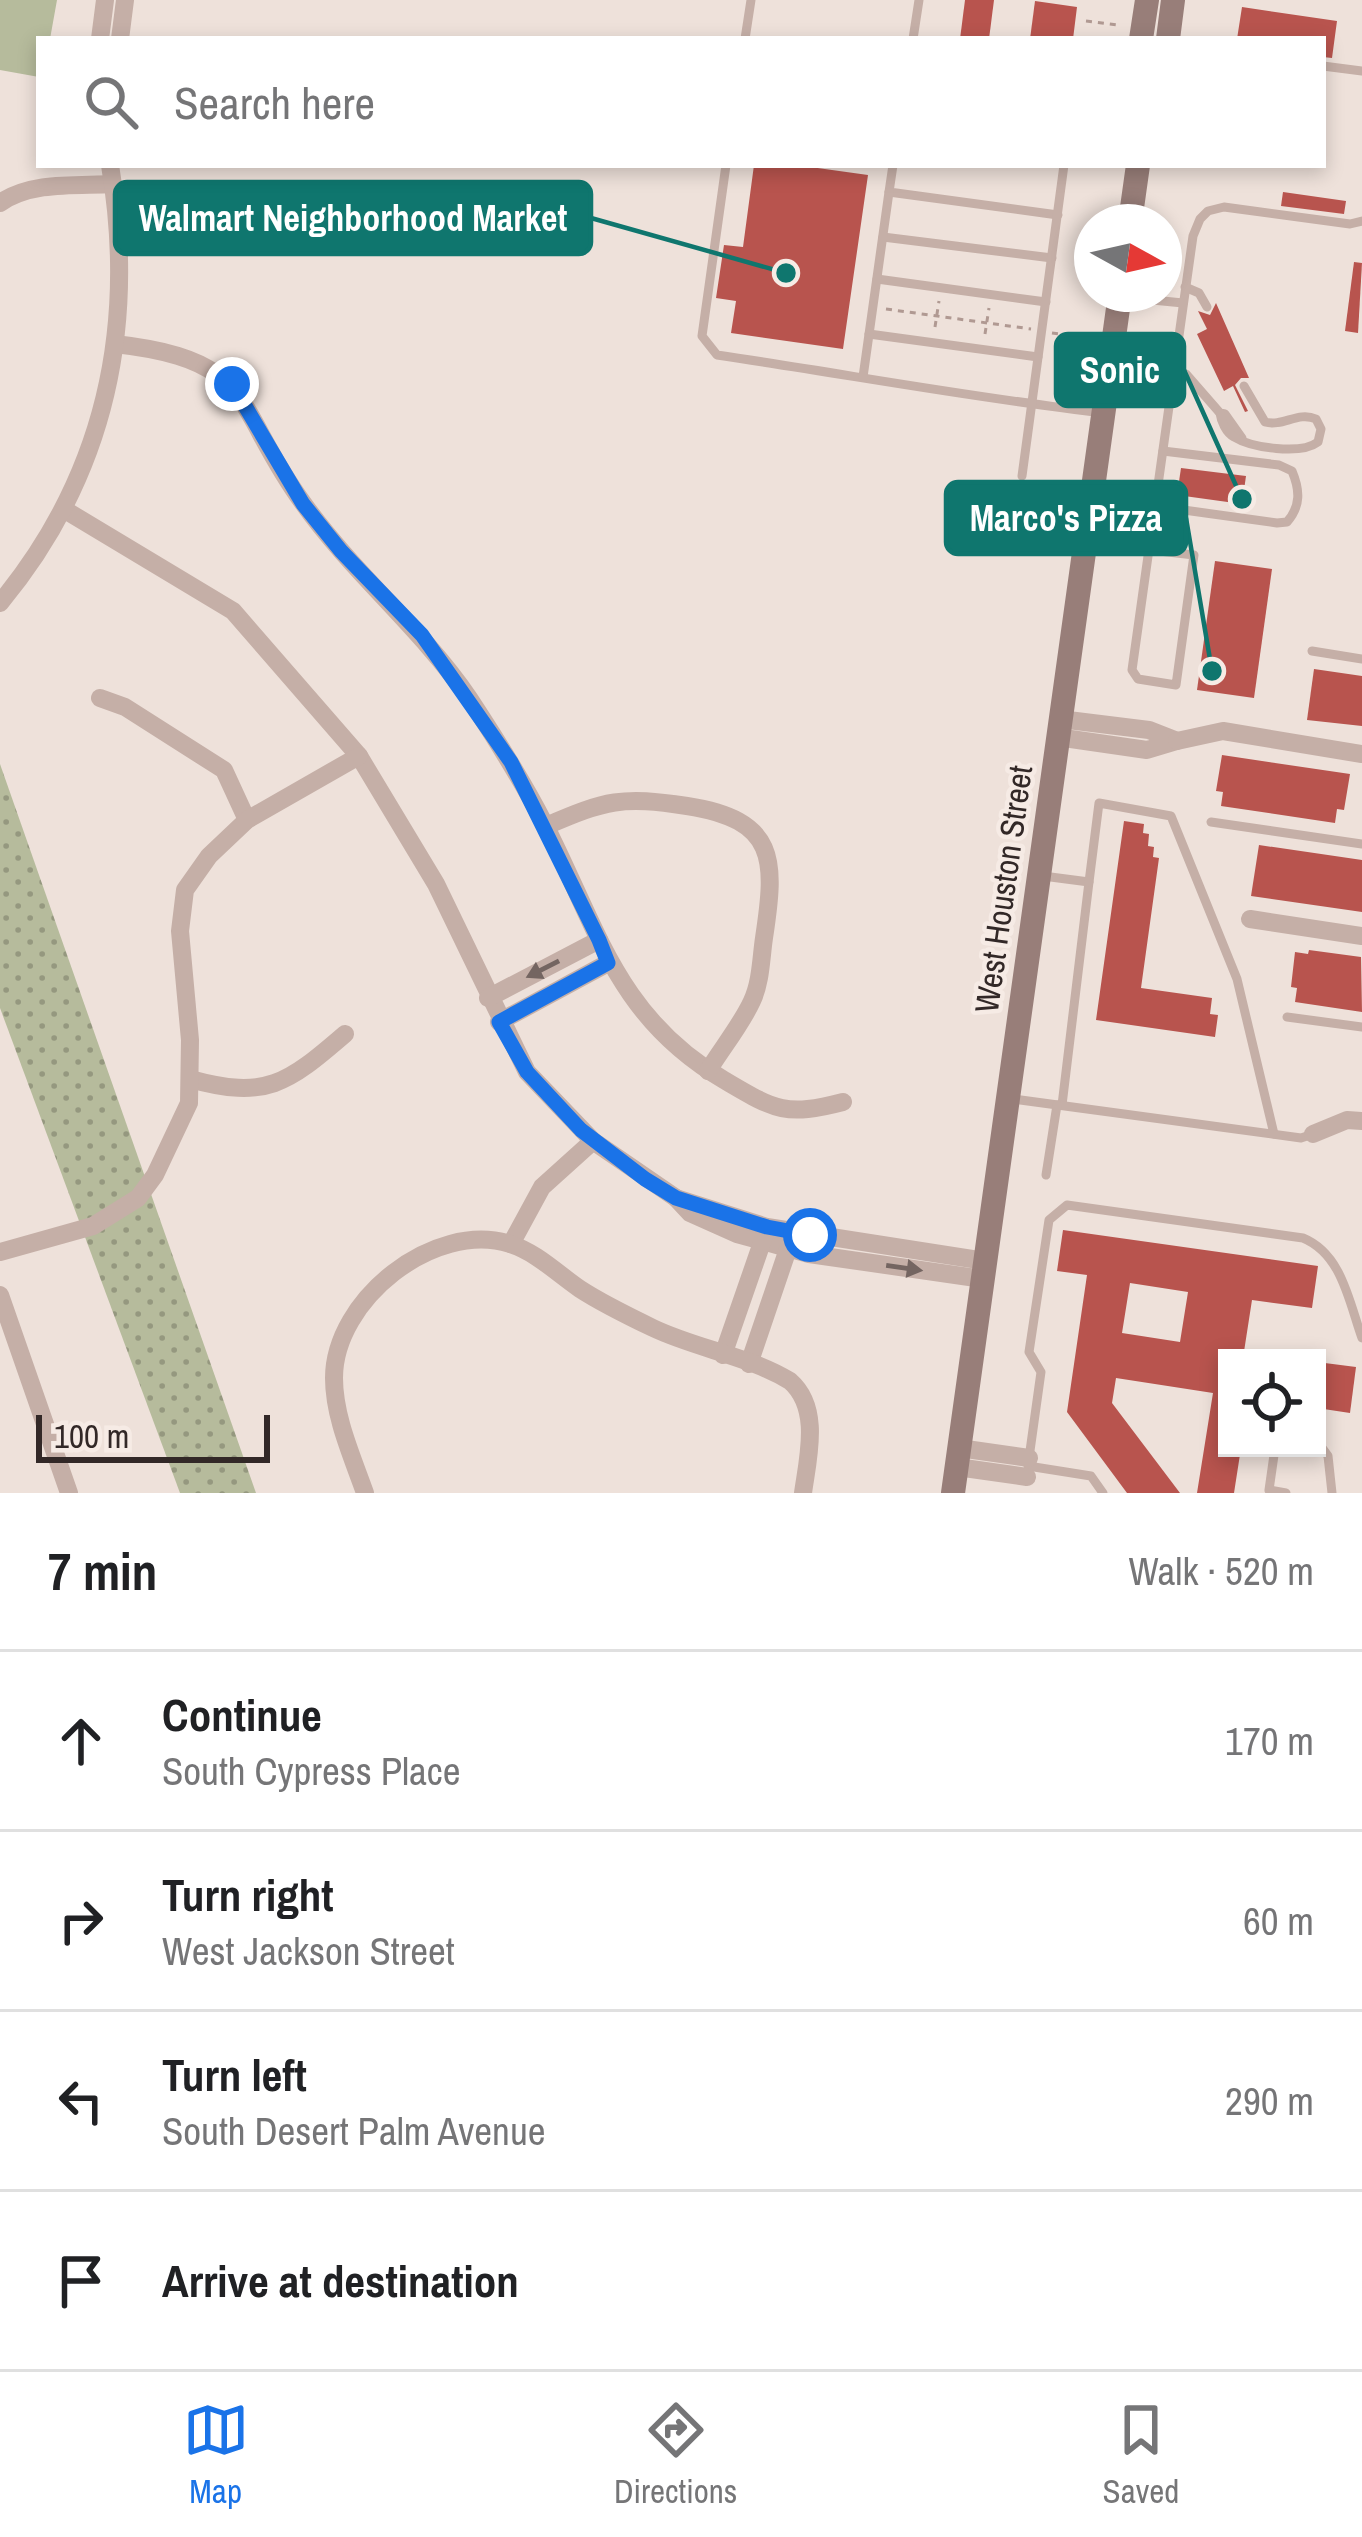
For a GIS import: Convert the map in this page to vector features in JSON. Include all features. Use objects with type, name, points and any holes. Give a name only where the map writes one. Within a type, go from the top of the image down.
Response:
[{"type":"main road","points":[[1141,36],[1147,0]]},
{"type":"main road","points":[[1168,36],[1173,0]]},
{"type":"main road","points":[[1133,204],[1138,168]]},
{"type":"main road","name":"West Houston Street","points":[[953,1493],[1118,312]]},
{"type":"street","points":[[100,36],[105,0]]},
{"type":"street","points":[[120,36],[125,0]]},
{"type":"street","points":[[0,203],[20,193],[113,171],[121,241],[115,348],[97,431],[64,510],[28,569],[0,603]]},
{"type":"street","points":[[115,348],[152,358],[175,356],[215,370],[232,384],[303,504],[422,635],[511,762],[546,826],[608,963],[656,1027],[708,1071],[756,1099],[801,1113],[843,1102]]},
{"type":"street","points":[[64,510],[233,611],[359,755],[436,884],[527,1072],[587,1135],[676,1198],[788,1249],[984,1270]]},
{"type":"street","points":[[100,698],[125,707],[224,770],[247,820]]},
{"type":"street","points":[[1059,728],[1136,738],[1147,749],[1223,731],[1362,754]]},
{"type":"street","points":[[0,1252],[93,1226],[138,1198],[155,1175],[183,1124],[190,1079],[181,909],[185,890],[208,856],[247,820],[359,755]]},
{"type":"street","points":[[546,826],[625,798],[721,813],[746,824],[756,835],[767,855],[770,876],[757,987],[708,1071]]},
{"type":"street","points":[[1250,919],[1362,936]]},
{"type":"street","points":[[488,998],[599,940]]},
{"type":"street","points":[[499,1022],[608,963]]},
{"type":"street","points":[[190,1079],[228,1090],[263,1090],[315,1059],[345,1034]]},
{"type":"street","points":[[1313,1134],[1347,1120],[1362,1121]]},
{"type":"street","points":[[511,1244],[530,1203],[557,1171],[574,1161],[587,1135]]},
{"type":"street","points":[[765,1235],[984,1270]]},
{"type":"street","points":[[722,1355],[765,1235]]},
{"type":"street","points":[[365,1493],[337,1407],[335,1357],[355,1314],[386,1280],[439,1247],[480,1240],[511,1244],[617,1310],[688,1344],[778,1374],[801,1391],[810,1418],[803,1493]]},
{"type":"street","points":[[749,1364],[788,1249]]},
{"type":"street","points":[[752,1278],[777,1286]]},
{"type":"street","points":[[0,1295],[69,1493]]},
{"type":"street","points":[[958,1457],[1027,1473]]},
{"type":"lane","points":[[746,36],[751,0]]},
{"type":"lane","points":[[913,36],[919,0]]},
{"type":"lane","points":[[1326,66],[1362,71]]},
{"type":"lane","points":[[726,168],[702,336],[717,356],[1104,413]]},
{"type":"lane","points":[[863,376],[893,168]]},
{"type":"lane","points":[[1022,476],[1064,168]]},
{"type":"lane","points":[[889,192],[1058,215]]},
{"type":"lane","points":[[1085,543],[1149,549],[1194,555],[1176,685],[1141,681],[1132,674],[1149,549],[1174,371],[1185,287],[1195,229],[1203,214],[1224,207],[1350,224],[1362,221]]},
{"type":"lane","points":[[883,237],[1052,258]]},
{"type":"lane","points":[[877,279],[1046,302]]},
{"type":"lane","points":[[1185,287],[1197,291],[1207,307]]},
{"type":"lane","points":[[869,334],[1038,357]]},
{"type":"lane","points":[[1174,371],[1186,374],[1220,413],[1234,438],[1304,450],[1315,445],[1321,434],[1318,422],[1310,416],[1265,422],[1244,386]]},
{"type":"lane","points":[[1155,506],[1277,523],[1287,522],[1297,502],[1299,488],[1292,471],[1280,465],[1163,451]]},
{"type":"lane","points":[[1312,651],[1362,658]]},
{"type":"lane","points":[[1046,1175],[1099,803],[1171,816],[1237,979],[1274,1134]]},
{"type":"lane","points":[[1211,823],[1362,844]]},
{"type":"lane","points":[[1038,876],[1089,882]]},
{"type":"lane","points":[[1287,1017],[1362,1027]]},
{"type":"lane","points":[[1007,1098],[1301,1138],[1313,1134]]},
{"type":"lane","points":[[1103,1493],[1091,1476],[1027,1473],[1041,1372],[1029,1352],[1049,1220],[1067,1205],[1303,1238],[1321,1245],[1333,1261],[1362,1338]]},
{"type":"lane","points":[[1326,1453],[1332,1493]]},
{"type":"lane","points":[[1274,1457],[1270,1490],[1286,1493]]},
{"type":"path","points":[[1086,21],[1117,25]]},
{"type":"path","points":[[933,343],[940,287]]},
{"type":"path","points":[[983,350],[991,294]]},
{"type":"path","points":[[873,308],[1080,337]]},
{"type":"green space","points":[[0,0],[57,0],[51,36],[36,36],[36,76],[0,70]]},
{"type":"green space","points":[[0,764],[256,1493],[180,1493],[0,1008]]},
{"type":"building","points":[[965,0],[994,0],[989,36],[960,36]]},
{"type":"building","points":[[1035,1],[1077,7],[1073,36],[1030,36]]},
{"type":"building","points":[[1242,7],[1337,21],[1332,58],[1326,57],[1326,36],[1237,36]]},
{"type":"building","points":[[754,168],[818,168],[868,175],[843,349],[731,333],[736,301],[716,298],[724,245],[743,247]]},
{"type":"building","points":[[1283,192],[1346,201],[1344,214],[1281,206]]},
{"type":"building","points":[[1354,262],[1362,263],[1358,333],[1345,331]]},
{"type":"building","points":[[1216,303],[1249,378],[1235,385],[1245,412],[1233,386],[1224,391],[1197,334],[1207,329],[1198,311],[1210,315]]},
{"type":"building","points":[[1181,468],[1246,476],[1242,504],[1177,495]]},
{"type":"building","points":[[1215,561],[1272,569],[1254,698],[1197,690]]},
{"type":"building","points":[[1314,669],[1362,676],[1362,726],[1307,720]]},
{"type":"building","points":[[1222,755],[1350,774],[1344,810],[1337,809],[1335,823],[1221,806],[1223,792],[1216,791]]},
{"type":"building","points":[[1124,821],[1144,824],[1148,846],[1154,847],[1153,857],[1159,858],[1141,988],[1212,998],[1210,1014],[1218,1015],[1215,1037],[1096,1020]]},
{"type":"building","points":[[1259,845],[1362,860],[1362,912],[1251,896]]},
{"type":"building","points":[[1309,950],[1361,957],[1362,1012],[1295,1002],[1297,988],[1291,987],[1295,952],[1308,954]]},
{"type":"building","points":[[1063,1230],[1318,1266],[1312,1308],[1252,1300],[1244,1349],[1218,1349],[1218,1457],[1240,1457],[1234,1493],[1197,1493],[1213,1393],[1116,1378],[1112,1403],[1180,1493],[1127,1493],[1067,1412],[1087,1275],[1057,1271]],"holes":[[[1130,1283],[1188,1292],[1180,1342],[1122,1333]]]},
{"type":"building","points":[[1326,1363],[1356,1367],[1350,1413],[1326,1409]]},
{"type":"place","name":"Walmart Neighborhood Market","points":[[786,273]]},
{"type":"place","name":"Sonic","points":[[1242,499]]},
{"type":"place","name":"Marco's Pizza","points":[[1212,671]]},
{"type":"route","points":[[232,384],[303,504],[422,635],[511,762],[599,940],[608,963],[499,1022],[527,1072],[593,1141],[676,1198],[767,1227],[810,1235]]}]
